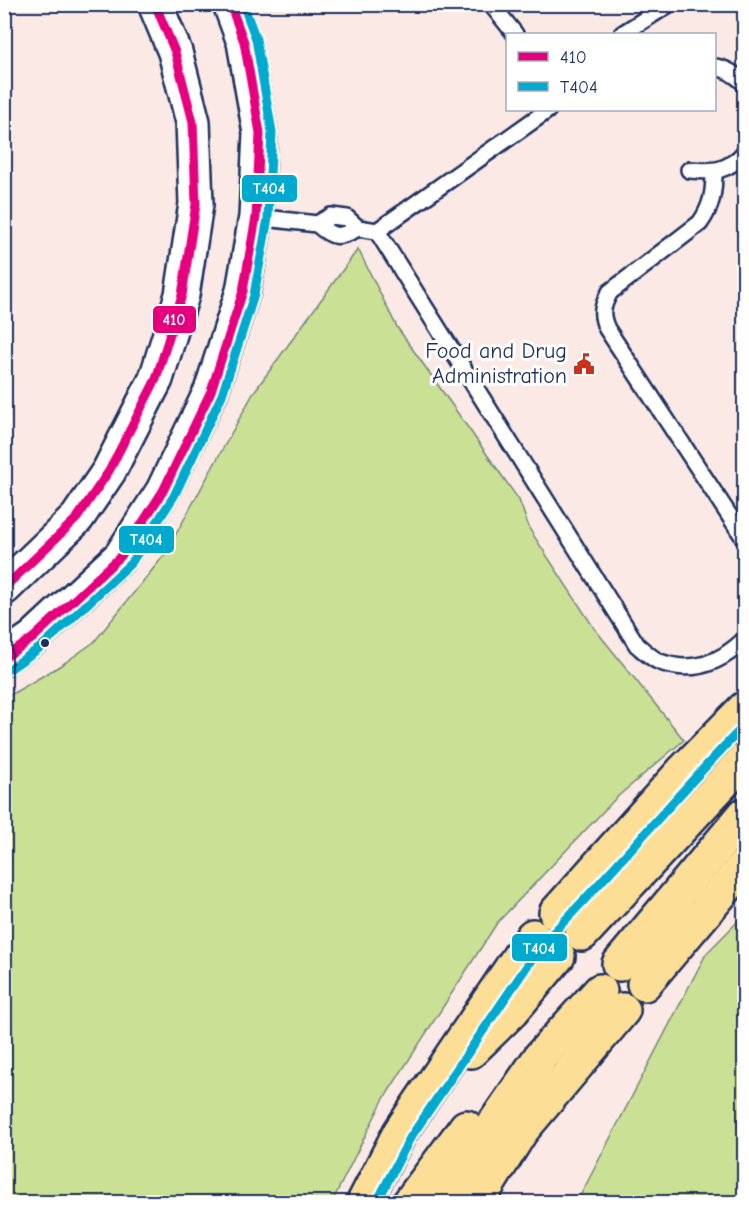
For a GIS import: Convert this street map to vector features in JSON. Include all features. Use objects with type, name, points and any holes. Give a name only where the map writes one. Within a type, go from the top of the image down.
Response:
[{"type":"highway","points":[[556,913],[684,770],[744,709]]},
{"type":"highway","points":[[582,933],[744,760]]},
{"type":"highway","points":[[744,815],[631,974],[744,866]]},
{"type":"highway","points":[[364,1203],[400,1132],[533,936]]},
{"type":"highway","points":[[419,1103],[512,1011],[558,956]]},
{"type":"highway","points":[[410,1203],[473,1118],[541,1056],[611,1001],[521,1131],[477,1203]]},
{"type":"highway","points":[[443,1203],[467,1162],[541,1056]]},
{"type":"main road","points":[[4,588],[76,518],[109,471],[156,379],[182,295],[196,204],[193,122],[175,52],[155,4]]},
{"type":"main road","points":[[4,658],[33,638],[121,556],[163,491],[211,391],[243,291],[256,217],[260,133],[244,42],[230,4]]},
{"type":"lane","points":[[491,4],[514,33]]},
{"type":"lane","points":[[624,33],[669,4]]},
{"type":"lane","points":[[716,67],[742,76]]},
{"type":"lane","points":[[256,217],[316,224],[328,234],[345,236],[358,228],[377,231],[547,111]]},
{"type":"lane","points":[[689,170],[714,172],[735,164],[744,153]]},
{"type":"lane","points":[[714,172],[714,194],[709,210],[700,223],[610,292],[604,304],[602,319],[744,538]]},
{"type":"lane","points":[[377,231],[637,645],[658,661],[684,667],[712,663],[735,649],[744,640]]},
{"type":"green space","points":[[358,249],[397,327],[519,500],[530,530],[594,628],[684,740],[616,798],[497,923],[383,1100],[332,1202],[5,1202],[5,698],[63,664],[94,642],[165,554],[254,392]]},
{"type":"green space","points":[[744,915],[744,1202],[577,1202],[706,954]]},
{"type":"transit line","name":"410","points":[[4,588],[77,518],[109,471],[156,379],[182,295],[196,204],[193,122],[175,52],[155,4]]},
{"type":"transit line","name":"410","points":[[4,658],[33,638],[121,556],[163,491],[211,391],[243,291],[256,217],[260,133],[244,42],[230,4]]},
{"type":"transit line","name":"T404","points":[[11,668],[41,647],[131,563],[174,496],[222,395],[254,295],[268,218],[272,132],[256,39],[243,4]]},
{"type":"transit line","name":"T404","points":[[377,1202],[410,1138],[542,944],[744,726]]},
{"type":"place","name":"Food and Drug Administration","points":[[584,364]]}]
